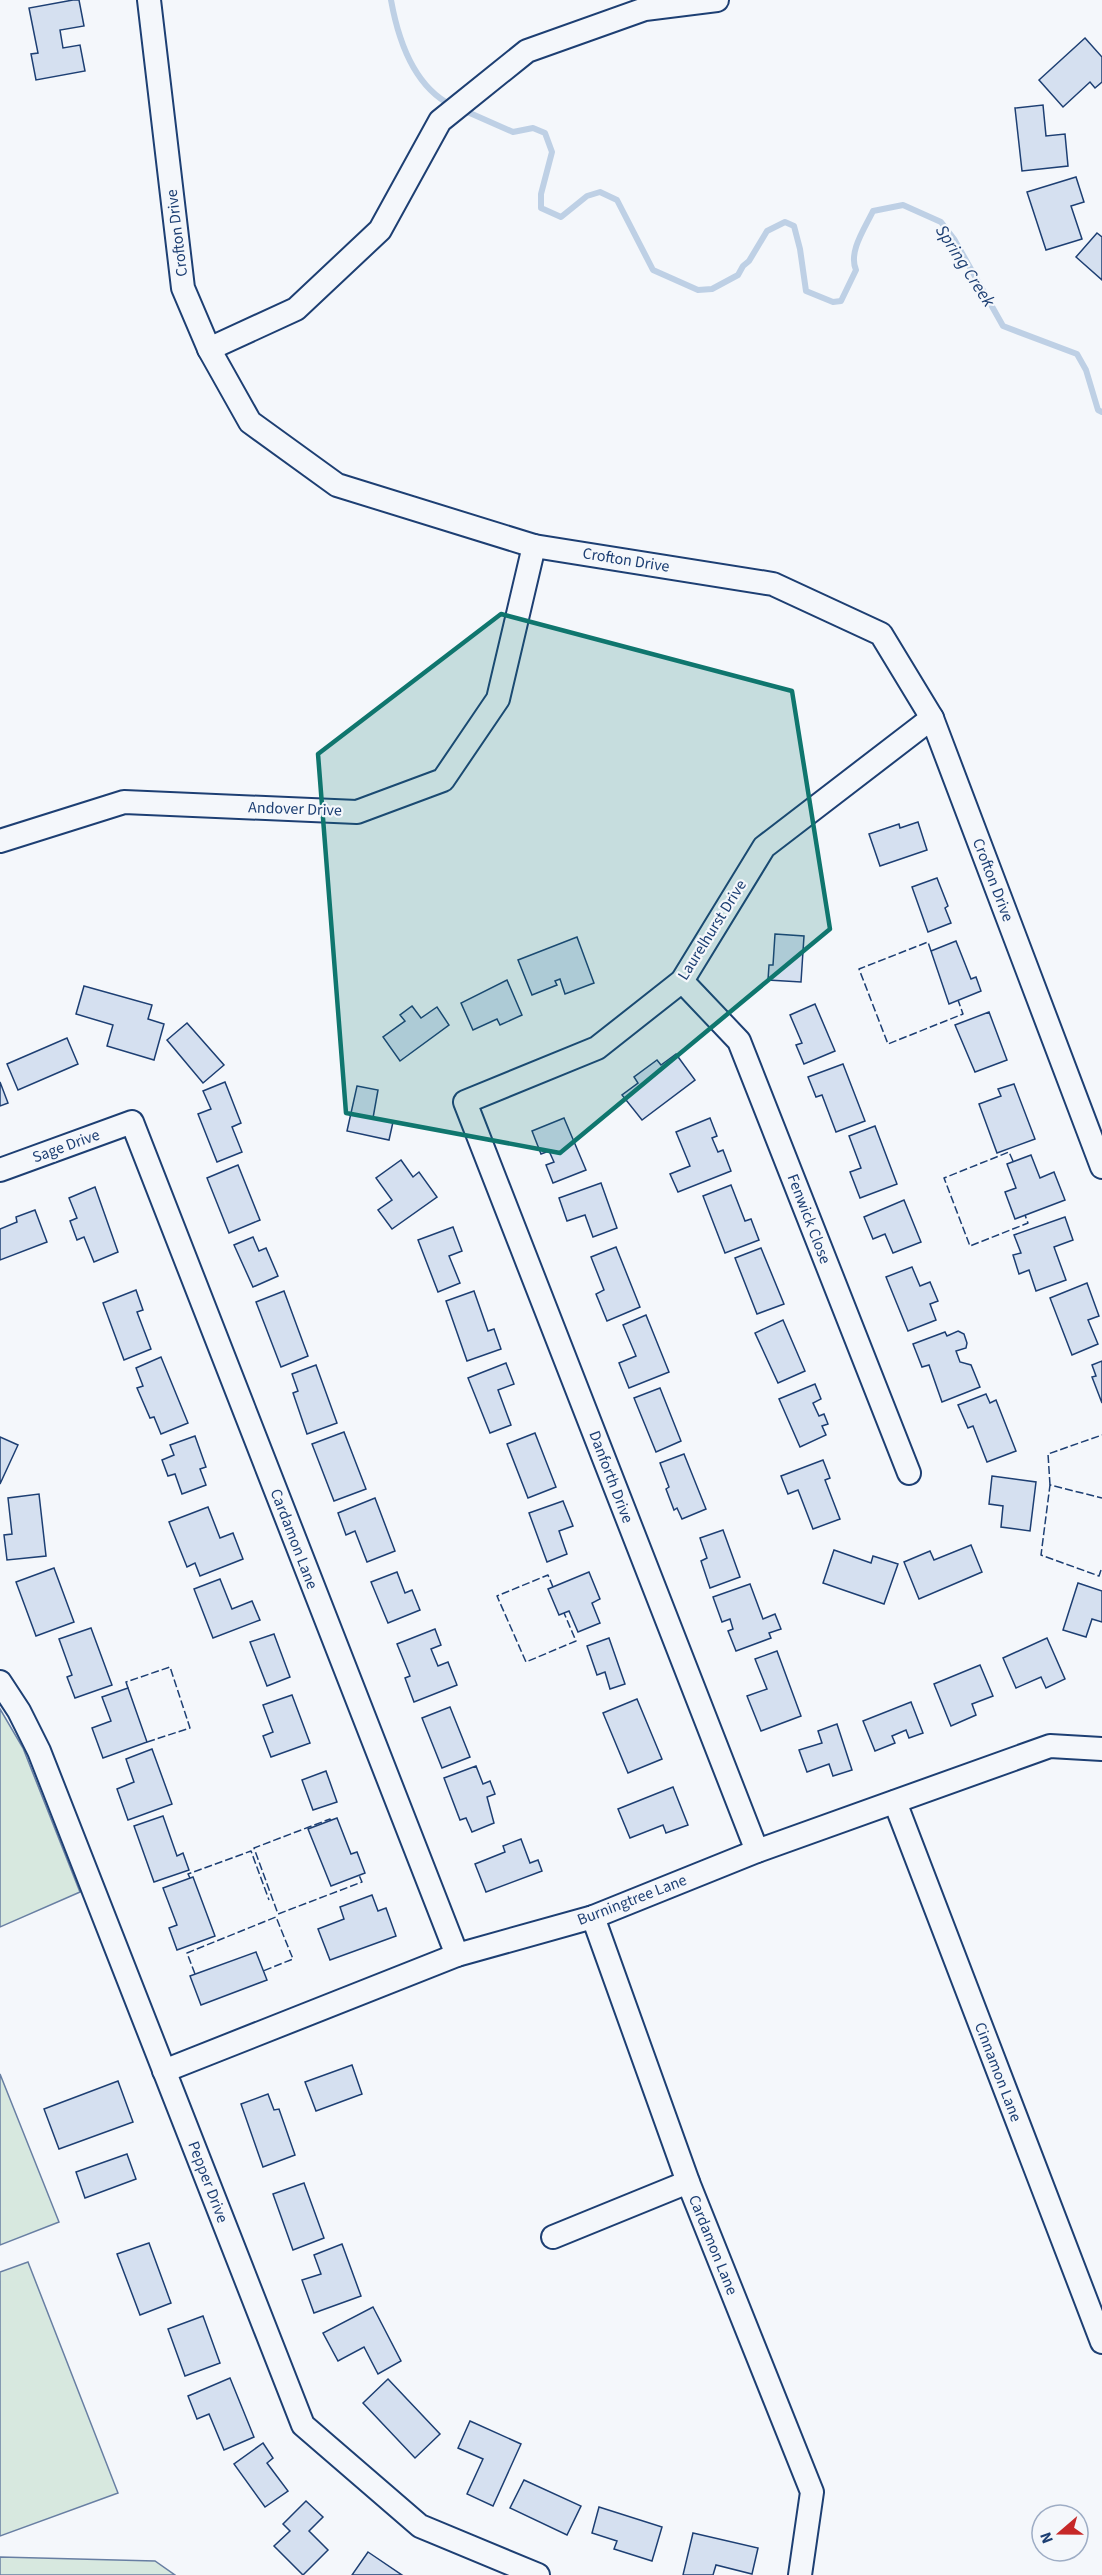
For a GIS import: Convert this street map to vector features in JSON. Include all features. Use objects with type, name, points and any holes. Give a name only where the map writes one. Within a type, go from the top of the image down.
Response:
[{"type":"street","name":"Crofton Drive","points":[[149,0],[183,288],[209,349],[250,422],[337,485],[534,546],[773,584],[881,634],[932,718],[1102,1167]]},
{"type":"street","points":[[209,349],[296,309],[380,230],[440,121],[527,51],[644,4],[717,0]]},
{"type":"street","name":"Andover Drive","points":[[0,841],[124,802],[357,812],[443,780],[498,699],[534,546]]},
{"type":"street","name":"Laurelhurst Drive","points":[[465,1102],[597,1048],[682,981],[764,847],[932,718]]},
{"type":"street","name":"Fenwick Close","points":[[682,981],[739,1041],[909,1473]]},
{"type":"street","name":"Danforth Drive","points":[[465,1102],[757,1851]]},
{"type":"street","name":"Sage Drive","points":[[0,1170],[132,1122]]},
{"type":"street","name":"Cardamon Lane","points":[[132,1122],[457,1955]]},
{"type":"street","name":"Pepper Drive","points":[[0,1682],[19,1711],[39,1751],[303,2425],[420,2526],[538,2575]]},
{"type":"street","name":"Burningtree Lane","points":[[164,2070],[457,1955],[593,1917],[757,1851],[1050,1746],[1102,1749]]},
{"type":"street","name":"Cinnamon Lane","points":[[895,1802],[1102,2342]]},
{"type":"street","name":"Cardamon Lane","points":[[593,1917],[688,2182],[812,2492],[800,2575]]},
{"type":"street","points":[[554,2237],[688,2182]]},
{"type":"highlighted area","points":[[501,614],[792,691],[830,929],[560,1153],[346,1113],[318,754]]},
{"type":"shaded area","points":[[0,1709],[23,1748],[80,1892],[0,1927]]},
{"type":"shaded area","points":[[0,2074],[59,2222],[0,2245]]},
{"type":"shaded area","points":[[28,2262],[118,2493],[0,2536],[0,2272]]},
{"type":"shaded area","points":[[0,2557],[155,2561],[175,2575],[0,2575]]},
{"type":"building","points":[[79,0],[84,26],[60,30],[63,48],[80,45],[85,71],[36,80],[31,54],[38,53],[29,8]]},
{"type":"building","points":[[1085,38],[1102,57],[1102,82],[1095,88],[1090,82],[1063,107],[1039,80]]},
{"type":"building","points":[[1043,105],[1046,136],[1065,134],[1068,166],[1022,171],[1015,108]]},
{"type":"building","points":[[1076,177],[1084,202],[1071,206],[1082,239],[1046,250],[1027,192]]},
{"type":"building","points":[[1097,233],[1102,237],[1102,280],[1076,257]]},
{"type":"building","points":[[918,822],[927,850],[880,866],[869,834],[899,824],[900,828]]},
{"type":"building","points":[[937,878],[948,906],[945,908],[951,923],[928,932],[912,887]]},
{"type":"building","points":[[775,934],[804,936],[801,982],[768,980],[769,965],[773,965]]},
{"type":"building","points":[[577,937],[594,983],[565,994],[560,979],[555,981],[557,985],[532,995],[518,960]]},
{"type":"building","points":[[956,941],[971,979],[976,977],[981,991],[949,1004],[931,951]]},
{"type":"building","points":[[507,980],[522,1015],[500,1025],[497,1019],[473,1030],[461,1003]]},
{"type":"building","points":[[84,986],[152,1005],[148,1019],[164,1024],[154,1060],[107,1046],[113,1025],[76,1014]]},
{"type":"building","points":[[815,1004],[835,1051],[804,1064],[796,1045],[802,1043],[790,1015]]},
{"type":"building","points":[[412,1006],[421,1018],[437,1007],[449,1025],[400,1061],[383,1037],[405,1021],[400,1015]]},
{"type":"building","points":[[989,1012],[1007,1060],[975,1072],[955,1025]]},
{"type":"building","points":[[187,1023],[224,1065],[203,1083],[167,1040]]},
{"type":"building","points":[[67,1038],[78,1064],[18,1090],[7,1064]]},
{"type":"building","points":[[676,1054],[695,1080],[642,1120],[622,1095],[638,1083],[634,1077],[657,1060],[661,1065]]},
{"type":"building","points":[[843,1064],[865,1121],[836,1132],[822,1095],[816,1097],[808,1077]]},
{"type":"building","points":[[0,1082],[8,1103],[0,1106]]},
{"type":"building","points":[[225,1082],[241,1123],[232,1127],[242,1152],[217,1162],[198,1114],[211,1109],[203,1091]]},
{"type":"building","points":[[1014,1084],[1035,1139],[997,1153],[979,1104],[1001,1096],[998,1089]]},
{"type":"building","points":[[357,1086],[378,1090],[373,1118],[393,1122],[389,1140],[347,1131]]},
{"type":"building","points":[[564,1118],[586,1170],[553,1183],[546,1165],[554,1162],[549,1151],[541,1154],[532,1131]]},
{"type":"building","points":[[710,1118],[717,1136],[712,1138],[718,1152],[723,1150],[731,1171],[678,1192],[670,1174],[690,1166],[676,1132]]},
{"type":"building","points":[[875,1126],[897,1184],[860,1198],[850,1172],[861,1168],[849,1136]]},
{"type":"building","points":[[1031,1155],[1040,1178],[1054,1172],[1065,1200],[1015,1219],[1005,1192],[1016,1188],[1007,1164]]},
{"type":"building","points":[[401,1160],[413,1177],[419,1172],[437,1197],[392,1229],[378,1210],[392,1200],[376,1178]]},
{"type":"building","points":[[238,1165],[260,1220],[229,1233],[207,1178]]},
{"type":"building","points":[[601,1183],[617,1228],[593,1237],[585,1215],[567,1221],[559,1198]]},
{"type":"building","points":[[731,1185],[745,1221],[751,1219],[759,1240],[725,1253],[703,1196]]},
{"type":"building","points":[[95,1187],[118,1252],[94,1262],[84,1237],[77,1240],[70,1221],[77,1218],[69,1198]]},
{"type":"building","points":[[904,1200],[921,1242],[893,1253],[885,1234],[873,1239],[864,1217]]},
{"type":"building","points":[[35,1210],[47,1242],[0,1260],[0,1229],[17,1222],[16,1217]]},
{"type":"building","points":[[1065,1217],[1073,1240],[1054,1247],[1066,1280],[1036,1291],[1029,1270],[1019,1274],[1013,1255],[1021,1253],[1014,1235]]},
{"type":"building","points":[[453,1227],[462,1251],[449,1256],[460,1283],[438,1292],[418,1240]]},
{"type":"building","points":[[253,1237],[259,1251],[266,1248],[278,1276],[253,1287],[234,1245]]},
{"type":"building","points":[[616,1247],[640,1307],[607,1321],[596,1294],[604,1290],[591,1257]]},
{"type":"building","points":[[761,1248],[784,1304],[757,1314],[735,1258]]},
{"type":"building","points":[[912,1267],[920,1286],[930,1282],[938,1301],[930,1304],[936,1320],[908,1331],[886,1277]]},
{"type":"building","points":[[1087,1283],[1099,1316],[1088,1320],[1098,1344],[1072,1355],[1050,1298]]},
{"type":"building","points":[[136,1290],[143,1310],[137,1312],[151,1349],[124,1360],[103,1303]]},
{"type":"building","points":[[284,1291],[308,1356],[281,1367],[256,1302]]},
{"type":"building","points":[[474,1291],[488,1331],[494,1329],[501,1349],[467,1361],[446,1301]]},
{"type":"building","points":[[646,1315],[669,1372],[629,1388],[619,1363],[636,1356],[623,1325]]},
{"type":"building","points":[[783,1320],[805,1371],[778,1383],[755,1333]]},
{"type":"building","points":[[958,1331],[964,1334],[967,1343],[966,1348],[956,1351],[960,1362],[971,1365],[980,1387],[942,1402],[929,1365],[922,1367],[913,1344],[945,1332],[947,1336]]},
{"type":"building","points":[[161,1357],[188,1423],[161,1434],[154,1417],[150,1418],[137,1388],[143,1386],[136,1368]]},
{"type":"building","points":[[1102,1361],[1102,1403],[1092,1377],[1096,1376],[1092,1365]]},
{"type":"building","points":[[506,1363],[514,1384],[498,1390],[511,1425],[490,1433],[468,1378]]},
{"type":"building","points":[[316,1365],[337,1423],[307,1434],[293,1393],[298,1391],[292,1374]]},
{"type":"building","points":[[815,1384],[821,1399],[813,1403],[819,1416],[824,1414],[828,1424],[822,1426],[826,1435],[800,1447],[779,1399]]},
{"type":"building","points":[[660,1388],[681,1441],[656,1452],[634,1398]]},
{"type":"building","points":[[986,1394],[990,1403],[996,1400],[1016,1451],[987,1462],[973,1426],[968,1428],[958,1405]]},
{"type":"building","points":[[344,1432],[366,1489],[334,1501],[312,1444]]},
{"type":"building","points":[[535,1433],[556,1487],[528,1498],[507,1444]]},
{"type":"building","points":[[195,1436],[206,1467],[200,1469],[206,1485],[182,1494],[175,1474],[168,1476],[162,1460],[174,1455],[170,1445]]},
{"type":"building","points":[[0,1437],[18,1445],[0,1484]]},
{"type":"building","points":[[684,1454],[706,1509],[682,1519],[677,1508],[674,1510],[660,1463]]},
{"type":"building","points":[[823,1460],[830,1478],[825,1480],[840,1519],[813,1529],[798,1490],[788,1494],[781,1476]]},
{"type":"building","points":[[992,1476],[1036,1482],[1030,1531],[1001,1527],[1003,1506],[989,1504]]},
{"type":"building","points":[[39,1494],[46,1556],[7,1560],[4,1535],[12,1534],[8,1498]]},
{"type":"building","points":[[375,1498],[395,1551],[367,1562],[355,1531],[346,1535],[338,1513]]},
{"type":"building","points":[[563,1501],[573,1526],[559,1531],[567,1554],[547,1562],[529,1513]]},
{"type":"building","points":[[208,1507],[220,1538],[233,1533],[243,1559],[200,1576],[195,1563],[187,1567],[169,1522]]},
{"type":"building","points":[[723,1530],[740,1577],[710,1588],[701,1561],[707,1558],[700,1538]]},
{"type":"building","points":[[971,1545],[982,1572],[919,1599],[904,1562],[930,1551],[934,1560]]},
{"type":"building","points":[[834,1550],[871,1563],[873,1556],[898,1564],[884,1604],[823,1583]]},
{"type":"building","points":[[54,1568],[74,1622],[36,1636],[16,1582]]},
{"type":"building","points":[[397,1572],[405,1593],[412,1590],[420,1610],[388,1623],[371,1582]]},
{"type":"building","points":[[589,1572],[600,1599],[592,1603],[600,1623],[578,1632],[569,1611],[559,1615],[548,1589]]},
{"type":"building","points":[[220,1579],[232,1609],[252,1601],[260,1620],[213,1638],[194,1589]]},
{"type":"building","points":[[1078,1583],[1102,1591],[1102,1622],[1092,1619],[1086,1637],[1063,1630]]},
{"type":"building","points":[[750,1584],[763,1619],[775,1614],[781,1629],[769,1633],[771,1638],[736,1651],[728,1631],[733,1629],[730,1619],[722,1622],[713,1597]]},
{"type":"building","points":[[91,1628],[112,1685],[75,1698],[67,1677],[72,1675],[59,1639]]},
{"type":"building","points":[[435,1629],[441,1645],[431,1649],[438,1666],[448,1662],[457,1685],[414,1702],[405,1678],[410,1676],[397,1644]]},
{"type":"building","points":[[274,1634],[290,1677],[267,1686],[250,1642]]},
{"type":"building","points":[[609,1638],[625,1684],[610,1689],[605,1672],[597,1675],[587,1646]]},
{"type":"building","points":[[1047,1638],[1065,1679],[1046,1688],[1041,1677],[1016,1688],[1003,1658]]},
{"type":"building","points":[[777,1651],[801,1716],[761,1731],[747,1696],[767,1689],[755,1659]]},
{"type":"building","points":[[980,1665],[993,1696],[972,1704],[976,1715],[951,1726],[934,1684]]},
{"type":"building","points":[[128,1688],[147,1742],[103,1758],[92,1728],[111,1721],[102,1697]]},
{"type":"building","points":[[292,1695],[310,1743],[271,1757],[263,1736],[273,1732],[263,1705]]},
{"type":"building","points":[[637,1699],[662,1759],[628,1773],[603,1713]]},
{"type":"building","points":[[911,1702],[923,1733],[909,1738],[906,1730],[892,1736],[895,1743],[875,1751],[863,1721]]},
{"type":"building","points":[[450,1707],[470,1757],[442,1768],[422,1718]]},
{"type":"building","points":[[837,1724],[852,1770],[833,1776],[829,1764],[807,1772],[799,1750],[822,1743],[818,1731]]},
{"type":"building","points":[[152,1749],[172,1804],[128,1820],[117,1789],[134,1782],[126,1759]]},
{"type":"building","points":[[476,1766],[483,1784],[490,1781],[495,1794],[487,1797],[494,1823],[472,1832],[466,1818],[460,1820],[444,1778]]},
{"type":"building","points":[[326,1771],[337,1802],[313,1810],[302,1780]]},
{"type":"building","points":[[673,1787],[688,1825],[666,1833],[663,1825],[630,1838],[618,1809]]},
{"type":"building","points":[[163,1816],[177,1856],[183,1853],[189,1870],[154,1882],[134,1826]]},
{"type":"building","points":[[337,1818],[351,1854],[357,1852],[365,1873],[331,1886],[308,1829]]},
{"type":"building","points":[[521,1839],[530,1863],[538,1860],[542,1871],[486,1892],[475,1864],[505,1852],[503,1846]]},
{"type":"building","points":[[193,1877],[215,1936],[177,1950],[169,1928],[177,1925],[163,1888]]},
{"type":"building","points":[[372,1895],[378,1911],[386,1908],[396,1936],[330,1960],[318,1929],[344,1919],[340,1907]]},
{"type":"building","points":[[256,1952],[267,1980],[201,2005],[190,1976]]},
{"type":"building","points":[[352,2065],[362,2094],[316,2111],[305,2082]]},
{"type":"building","points":[[118,2081],[133,2122],[59,2149],[44,2109]]},
{"type":"building","points":[[268,2094],[274,2110],[279,2109],[295,2155],[263,2167],[241,2104]]},
{"type":"building","points":[[127,2154],[136,2179],[85,2198],[76,2172]]},
{"type":"building","points":[[304,2183],[324,2238],[293,2250],[273,2194]]},
{"type":"building","points":[[149,2243],[171,2303],[140,2315],[117,2254]]},
{"type":"building","points":[[342,2244],[361,2296],[314,2313],[302,2280],[321,2274],[314,2255]]},
{"type":"building","points":[[373,2307],[401,2361],[378,2374],[364,2347],[338,2361],[323,2333]]},
{"type":"building","points":[[203,2316],[220,2363],[185,2376],[168,2329]]},
{"type":"building","points":[[230,2378],[254,2437],[224,2450],[209,2414],[197,2419],[188,2396]]},
{"type":"building","points":[[388,2379],[440,2434],[415,2458],[363,2403]]},
{"type":"building","points":[[470,2421],[521,2444],[493,2506],[467,2494],[483,2459],[458,2448]]},
{"type":"building","points":[[263,2443],[273,2458],[267,2463],[288,2491],[265,2507],[234,2464]]},
{"type":"building","points":[[524,2480],[581,2506],[567,2535],[510,2508]]},
{"type":"building","points":[[306,2501],[323,2517],[309,2531],[328,2550],[303,2575],[274,2546],[290,2531],[283,2524]]},
{"type":"building","points":[[599,2507],[662,2527],[652,2561],[614,2549],[617,2541],[592,2533]]},
{"type":"building","points":[[693,2533],[758,2548],[752,2574],[716,2565],[713,2575],[683,2575]]},
{"type":"building","points":[[368,2552],[402,2575],[352,2575]]},
{"type":"waterway","name":"Spring Creek","points":[[391,0],[398,30],[410,60],[427,86],[451,105]]},
{"type":"waterway","name":"Spring Creek","points":[[463,110],[513,132],[533,128],[545,133],[552,152],[541,194],[541,208],[561,217],[587,196],[600,192],[617,200],[653,270],[698,290],[712,289],[738,275],[767,231],[785,222],[794,226],[806,291],[833,302],[841,301],[856,270],[854,256],[858,240],[873,211],[903,205],[941,222],[954,239],[1003,326],[1077,354],[1086,370],[1098,410],[1102,412]]},
{"type":"fence","points":[[931,951],[928,942],[859,969],[888,1044],[963,1014],[958,1000]]},
{"type":"fence","points":[[1013,1161],[1009,1152],[944,1178],[970,1246],[1028,1223],[1025,1215]]},
{"type":"fence","points":[[1050,1485],[1048,1454],[1102,1435]]},
{"type":"fence","points":[[1101,1570],[1099,1576],[1041,1555],[1050,1485],[1102,1498]]},
{"type":"fence","points":[[553,1587],[548,1575],[497,1596],[526,1662],[576,1641],[564,1613]]},
{"type":"fence","points":[[128,1688],[126,1682],[170,1667],[190,1728],[147,1742]]},
{"type":"fence","points":[[331,1821],[330,1819],[254,1848],[278,1914],[362,1882],[359,1875]]},
{"type":"fence","points":[[190,1878],[188,1874],[251,1851],[269,1900]]},
{"type":"fence","points":[[195,1974],[187,1953],[276,1917],[293,1959],[263,1971]]}]
